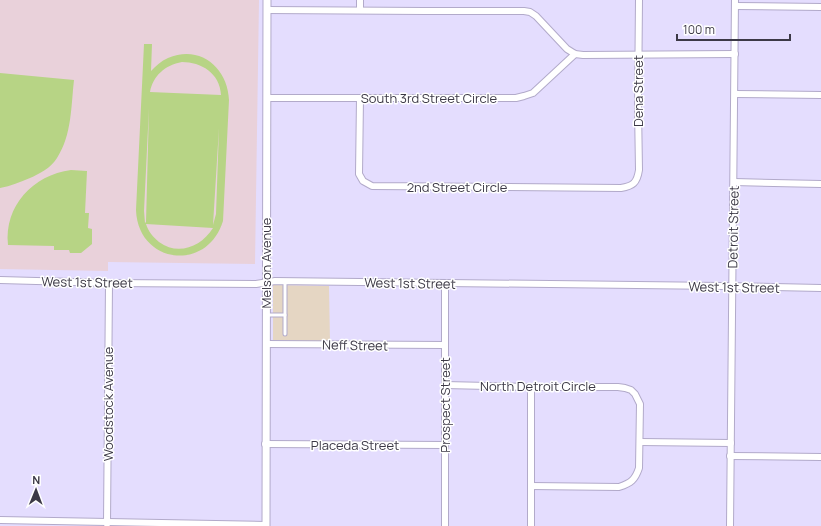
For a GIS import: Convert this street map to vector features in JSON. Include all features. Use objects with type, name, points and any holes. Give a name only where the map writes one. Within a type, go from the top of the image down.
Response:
[{"type":"street","name":"Melson Avenue","points":[[266,525],[267,0]]},
{"type":"street","points":[[360,0],[360,10]]},
{"type":"street","name":"Dena Street","points":[[635,182],[638,177],[639,170],[639,0]]},
{"type":"street","points":[[735,3],[821,7]]},
{"type":"street","name":"Detroit Street","points":[[730,526],[735,3]]},
{"type":"street","points":[[267,10],[524,10],[536,16],[567,49],[575,54],[735,54]]},
{"type":"street","name":"South 3rd Street Circle","points":[[266,98],[516,98],[533,93],[575,54]]},
{"type":"street","points":[[735,94],[821,95]]},
{"type":"street","name":"2nd Street Circle","points":[[360,98],[359,174],[363,181],[372,186],[620,188],[629,186],[635,182]]},
{"type":"street","points":[[734,182],[821,184]]},
{"type":"street","name":"West 1st Street","points":[[0,280],[108,283],[256,284],[275,281],[821,288]]},
{"type":"street","name":"Woodstock Avenue","points":[[108,283],[108,524]]},
{"type":"street","name":"Prospect Street","points":[[445,283],[445,526]]},
{"type":"street","name":"Neff Street","points":[[266,344],[444,346]]},
{"type":"street","name":"North Detroit Circle","points":[[445,385],[625,388],[631,390],[635,394],[640,404],[640,442]]},
{"type":"street","points":[[531,387],[531,526]]},
{"type":"street","points":[[531,486],[619,487],[627,485],[637,475],[639,468],[640,442],[731,443]]},
{"type":"street","name":"Placeda Street","points":[[265,444],[445,445]]},
{"type":"street","points":[[730,456],[821,457]]},
{"type":"street","points":[[0,520],[108,524],[266,525]]},
{"type":"lane","points":[[285,282],[285,334]]},
{"type":"lane","points":[[267,315],[285,315]]},
{"type":"shaded area","points":[[0,0],[259,0],[255,264],[108,262],[108,271],[0,269]]},
{"type":"shaded area","points":[[273,285],[329,286],[330,342],[273,340]]},
{"type":"green space","points":[[144,44],[152,44],[151,71],[168,58],[180,54],[191,54],[210,62],[218,69],[224,78],[229,100],[223,221],[215,238],[203,249],[189,255],[174,255],[160,251],[148,242],[140,228],[136,210]],"holes":[[[182,62],[196,64],[208,70],[217,81],[220,87],[221,95],[150,92],[157,76],[165,69],[176,63]],[[149,108],[145,223],[144,211]],[[219,128],[216,214],[213,225]],[[146,224],[213,228],[208,235],[196,244],[181,249],[166,246],[159,242],[151,234]]]},
{"type":"green space","points":[[0,73],[74,80],[66,140],[57,158],[48,168],[37,175],[0,188]]},
{"type":"green space","points":[[71,170],[87,171],[85,213],[89,213],[88,228],[92,229],[92,244],[81,253],[70,253],[69,250],[54,250],[54,246],[8,245],[8,231],[11,218],[16,205],[24,195],[33,186],[45,178],[57,173]]}]
